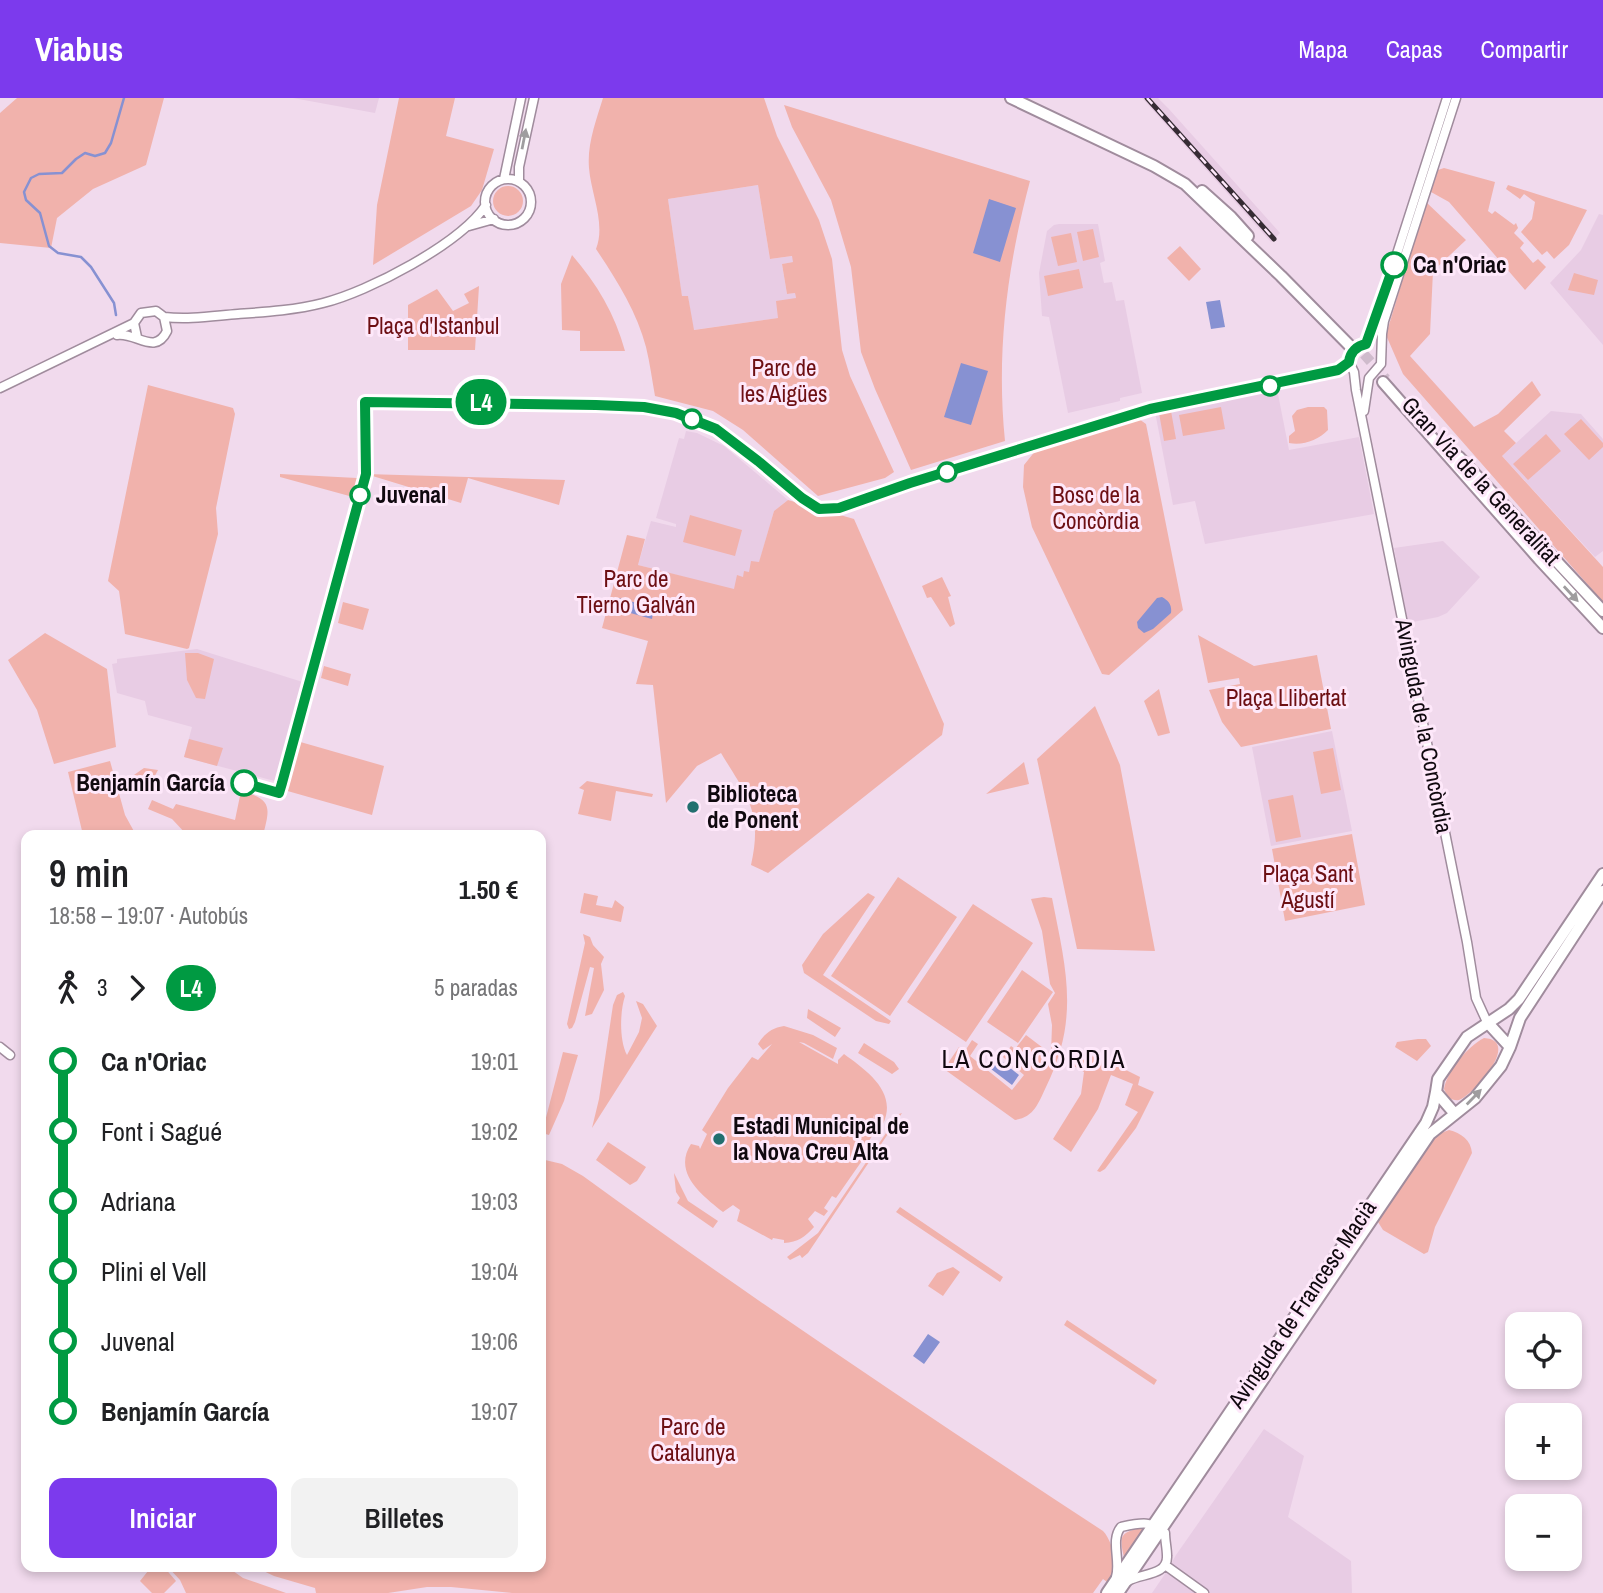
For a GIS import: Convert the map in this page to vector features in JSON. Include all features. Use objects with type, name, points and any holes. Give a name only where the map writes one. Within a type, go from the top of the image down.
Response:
[{"type":"main road","points":[[1011,98],[1162,170],[1197,195],[1352,344],[1211,198],[1180,174],[1156,160],[1023,98]]},
{"type":"main road","name":"Gran Via de la Generalitat","points":[[1603,611],[1384,381],[1539,559],[1603,628]]},
{"type":"main road","name":"Avinguda de Francesc Macià","points":[[1107,1593],[1119,1586],[1426,1123],[1433,1107],[1438,1079],[1467,1037],[1509,1009],[1519,999],[1603,874]]},
{"type":"main road","name":"Avinguda de Francesc Macià","points":[[1165,1514],[1430,1134],[1468,1105],[1501,1066],[1517,1024],[1531,998],[1603,891]]},
{"type":"main road","points":[[1487,1022],[1510,1047]]},
{"type":"main road","points":[[1436,1092],[1455,1114]]},
{"type":"street","points":[[504,179],[521,98]]},
{"type":"street","points":[[519,181],[519,167],[534,98]]},
{"type":"street","name":"Avinguda de la Concòrdia","points":[[1447,98],[1366,344],[1354,350],[1349,356],[1349,362],[1354,372],[1476,998],[1487,1022]]},
{"type":"street","name":"Avinguda de la Concòrdia","points":[[1365,428],[1364,404],[1369,378],[1381,364],[1384,321],[1456,98]]},
{"type":"street","points":[[504,179],[519,181],[529,191],[529,212],[525,218],[512,224],[499,223],[486,205],[486,198],[492,186],[504,179]]},
{"type":"street","points":[[164,317],[191,319],[325,303],[400,272],[469,226],[486,205]]},
{"type":"street","points":[[469,226],[494,219]]},
{"type":"street","points":[[0,388],[134,323],[137,317],[147,310],[156,311],[164,317],[167,331]]},
{"type":"street","points":[[107,337],[124,334],[151,344],[159,342],[167,331],[191,319]]},
{"type":"street","points":[[134,323],[137,338]]},
{"type":"street","points":[[0,1047],[10,1055]]},
{"type":"street","name":"Avinguda de Francesc Macià","points":[[1119,1586],[1128,1570],[1159,1571],[1165,1565],[1168,1558],[1156,1528],[1165,1514]]},
{"type":"street","points":[[1128,1570],[1115,1540],[1118,1531],[1123,1526],[1156,1528]]},
{"type":"street","points":[[1165,1565],[1204,1593]]},
{"type":"shaded area","points":[[293,98],[379,98],[375,113]]},
{"type":"shaded area","points":[[1142,98],[1158,98],[1280,233],[1271,242]]},
{"type":"shaded area","points":[[758,185],[770,259],[793,256],[793,262],[782,264],[787,294],[795,293],[796,298],[779,318],[693,330],[688,296],[682,297],[668,199]]},
{"type":"shaded area","points":[[1599,214],[1603,215],[1603,345],[1550,283],[1581,250]]},
{"type":"shaded area","points":[[1059,224],[1098,224],[1105,261],[1100,263],[1104,283],[1112,282],[1116,301],[1124,300],[1142,393],[1068,413],[1049,317],[1042,316],[1039,273],[1047,231]]},
{"type":"shaded area","points":[[1277,389],[1289,450],[1359,437],[1374,514],[1205,544],[1195,501],[1173,505],[1155,412]]},
{"type":"shaded area","points":[[1551,411],[1581,414],[1603,439],[1603,551],[1595,557],[1502,456]]},
{"type":"shaded area","points":[[686,431],[697,433],[724,446],[788,500],[774,511],[759,563],[743,577],[734,590],[638,565],[651,521],[676,527],[676,524],[656,518],[679,438],[684,439]]},
{"type":"shaded area","points":[[1443,541],[1480,577],[1447,613],[1408,623],[1394,548]]},
{"type":"shaded area","points":[[197,649],[309,684],[282,783],[184,757],[192,727],[148,715],[145,701],[117,693],[112,664],[117,663],[117,659]]},
{"type":"shaded area","points":[[1332,731],[1352,831],[1271,846],[1252,747]]},
{"type":"shaded area","points":[[1264,1429],[1304,1456],[1288,1517],[1351,1561],[1352,1593],[1152,1593],[1167,1571],[1173,1569],[1172,1562],[1176,1555]]},
{"type":"green space","points":[[17,98],[164,98],[146,165],[93,189],[57,218],[51,248],[0,243],[0,113]]},
{"type":"green space","points":[[399,98],[455,98],[446,136],[494,149],[482,190],[471,206],[373,265],[377,205]]},
{"type":"green space","name":"Parc de les Aigües","points":[[603,98],[764,98],[777,136],[819,220],[832,259],[842,350],[850,376],[894,472],[885,478],[818,496],[743,430],[713,411],[655,396],[646,347],[637,321],[596,249],[599,219],[590,178],[589,150]],"holes":[[[758,185],[770,259],[792,256],[793,262],[782,264],[787,294],[795,293],[796,298],[776,301],[778,318],[694,330],[688,296],[682,296],[668,199]]]},
{"type":"green space","points":[[784,105],[1030,181],[1015,246],[1006,310],[1002,375],[1005,441],[911,470],[861,352],[851,267],[831,200],[792,127]]},
{"type":"green space","points":[[1444,168],[1495,182],[1488,211],[1492,214],[1495,211],[1514,225],[1516,223],[1518,228],[1514,233],[1524,243],[1520,248],[1533,263],[1538,259],[1546,267],[1525,290],[1449,202],[1431,192],[1438,170]]},
{"type":"green space","points":[[1508,185],[1587,210],[1569,245],[1554,259],[1547,251],[1542,255],[1521,232],[1532,219],[1535,202],[1524,194],[1520,199],[1506,189]]},
{"type":"green space","points":[[508,186],[519,190],[523,201],[519,212],[508,216],[497,212],[493,201],[497,190]]},
{"type":"green space","points":[[1426,202],[1466,240],[1433,271],[1430,334],[1410,356],[1474,427],[1498,414],[1532,381],[1541,395],[1504,431],[1516,443],[1502,456],[1603,567],[1603,602],[1403,374],[1386,335]]},
{"type":"green space","points":[[1093,229],[1099,257],[1083,261],[1077,232]]},
{"type":"green space","points":[[1071,233],[1077,262],[1058,266],[1051,237]]},
{"type":"green space","points":[[1180,246],[1201,269],[1189,281],[1167,258]]},
{"type":"green space","points":[[572,255],[604,300],[625,351],[580,351],[580,331],[562,330],[561,284]]},
{"type":"green space","points":[[1079,269],[1083,288],[1048,296],[1044,276]]},
{"type":"green space","points":[[1574,273],[1598,280],[1594,295],[1568,290]]},
{"type":"green space","name":"Plaça d'Istanbul","points":[[479,286],[475,350],[408,350],[408,305],[437,289],[453,311],[469,303],[464,294]]},
{"type":"green space","points":[[148,385],[233,408],[235,414],[216,508],[218,534],[187,649],[125,634],[119,591],[108,581]]},
{"type":"green space","points":[[1221,407],[1225,429],[1183,436],[1179,415]]},
{"type":"green space","points":[[1324,407],[1327,410],[1328,430],[1310,441],[1289,443],[1289,436],[1295,431],[1292,416],[1297,410]]},
{"type":"green space","points":[[1171,411],[1176,439],[1164,441],[1159,413]]},
{"type":"green space","name":"Bosc de la Concòrdia","points":[[1139,419],[1146,424],[1183,610],[1109,675],[1102,674],[1032,527],[1023,487],[1024,465],[1036,450]]},
{"type":"green space","points":[[1581,419],[1603,443],[1603,447],[1589,460],[1564,434]]},
{"type":"green space","points":[[1546,434],[1561,451],[1528,480],[1513,464]]},
{"type":"green space","points":[[280,474],[357,478],[358,483],[353,497],[280,477]]},
{"type":"green space","points":[[366,474],[565,480],[559,505],[468,478],[461,503]]},
{"type":"green space","name":"Parc de Tierno Galván","points":[[788,500],[854,519],[944,724],[942,735],[768,873],[751,865],[754,818],[745,793],[721,753],[697,766],[666,803],[653,685],[636,684],[648,641],[602,628],[627,535],[645,539],[638,565],[734,589],[737,575],[743,577],[744,571],[749,572],[751,561],[759,562],[774,511]]},
{"type":"green space","points":[[690,515],[742,530],[735,556],[683,542]]},
{"type":"green space","points":[[942,577],[951,596],[948,597],[955,624],[950,627],[931,597],[927,598],[922,586]]},
{"type":"green space","points":[[343,602],[369,609],[363,630],[338,623]]},
{"type":"green space","points":[[45,633],[107,669],[116,747],[54,764],[37,710],[8,660]]},
{"type":"green space","name":"Plaça Llibertat","points":[[1198,635],[1254,666],[1317,655],[1331,729],[1241,747],[1222,722],[1209,690],[1240,684],[1239,678],[1208,683]]},
{"type":"green space","points":[[185,653],[198,653],[214,659],[205,699],[196,698],[187,680]]},
{"type":"green space","points":[[324,666],[351,674],[348,686],[321,678]]},
{"type":"green space","points":[[1159,689],[1170,733],[1158,736],[1144,701]]},
{"type":"green space","points":[[1095,706],[1120,765],[1155,951],[1077,949],[1037,759]]},
{"type":"green space","points":[[189,739],[223,748],[217,766],[184,757]]},
{"type":"green space","points":[[297,741],[384,766],[372,815],[284,790]]},
{"type":"green space","points":[[1333,748],[1341,790],[1321,794],[1313,752]]},
{"type":"green space","points":[[110,761],[125,815],[133,830],[82,830],[68,772]]},
{"type":"green space","points":[[1024,762],[1029,784],[986,794]]},
{"type":"green space","points":[[144,768],[158,770],[146,786],[129,792],[131,777]]},
{"type":"green space","points":[[587,781],[653,794],[652,797],[616,791],[611,821],[578,814],[584,790],[579,788]]},
{"type":"green space","points":[[241,791],[258,797],[266,805],[264,830],[182,830],[172,819],[148,809],[152,800],[173,809],[176,804],[235,820]]},
{"type":"green space","points":[[1293,795],[1301,837],[1276,842],[1268,800]]},
{"type":"green space","name":"Plaça Sant Agustí","points":[[1352,834],[1365,905],[1285,921],[1272,849]]},
{"type":"green space","points":[[898,877],[957,917],[890,1016],[831,976]]},
{"type":"green space","points":[[584,893],[598,896],[596,905],[612,908],[615,900],[624,907],[621,922],[580,913]]},
{"type":"green space","points":[[868,893],[875,897],[823,975],[891,1021],[889,1024],[876,1021],[804,973],[802,965],[823,934]]},
{"type":"green space","points":[[1052,898],[1062,948],[1067,1016],[1057,1062],[1035,1109],[1027,1116],[1015,1120],[944,1069],[959,1047],[965,1051],[972,1040],[978,1044],[970,1056],[1012,1090],[1024,1075],[1003,1057],[1011,1046],[1015,1049],[1026,1035],[1051,1054],[1052,1025],[1048,1004],[1055,993],[1050,984],[1042,931],[1031,899]]},
{"type":"green space","points":[[973,904],[1033,943],[966,1042],[907,1002]]},
{"type":"green space","points":[[583,934],[590,937],[593,945],[604,957],[601,964],[604,990],[592,1014],[585,1016],[594,968],[590,967],[575,1022],[569,1029],[567,1024],[585,943]]},
{"type":"green space","points":[[1022,970],[1053,992],[1018,1043],[987,1022]]},
{"type":"green space","points":[[623,992],[622,1034],[627,1055],[639,1032],[642,1018],[636,1001],[643,1004],[657,1026],[592,1128],[613,1005],[617,995]]},
{"type":"green space","points":[[808,1009],[841,1028],[835,1037],[807,1018]]},
{"type":"green space","points":[[784,1026],[813,1035],[837,1048],[833,1059],[799,1042],[838,1064],[844,1054],[862,1068],[878,1083],[883,1092],[887,1113],[883,1124],[872,1122],[875,1113],[867,1131],[872,1136],[862,1152],[866,1155],[836,1198],[832,1196],[824,1208],[828,1211],[824,1216],[815,1211],[808,1219],[814,1227],[811,1231],[797,1240],[784,1243],[784,1240],[772,1240],[737,1221],[740,1210],[733,1205],[723,1212],[692,1183],[685,1165],[691,1144],[699,1146],[700,1149],[707,1134],[702,1130],[728,1088],[752,1057],[758,1060],[772,1044],[763,1050],[758,1044],[766,1034]]},
{"type":"green space","points":[[1484,1038],[1494,1041],[1498,1048],[1491,1068],[1484,1079],[1466,1096],[1458,1100],[1448,1098],[1444,1089],[1453,1067],[1471,1047]]},
{"type":"green space","points":[[1426,1039],[1431,1046],[1417,1061],[1395,1047],[1397,1042]]},
{"type":"green space","points":[[864,1043],[894,1062],[899,1069],[892,1074],[858,1053]]},
{"type":"green space","points":[[563,1052],[578,1055],[564,1101],[549,1135],[546,1134],[546,1118]]},
{"type":"green space","points":[[1073,1052],[1104,1059],[1140,1077],[1138,1085],[1154,1092],[1136,1128],[1100,1172],[1097,1171],[1138,1112],[1125,1105],[1133,1084],[1111,1075],[1098,1109],[1071,1152],[1053,1139],[1081,1094],[1084,1072],[1069,1063]]},
{"type":"green space","points":[[902,1113],[808,1253],[802,1258],[800,1255],[790,1260],[787,1257],[818,1233]]},
{"type":"green space","points":[[1449,1130],[1465,1138],[1472,1153],[1435,1227],[1428,1252],[1424,1254],[1383,1230],[1378,1222],[1436,1135]]},
{"type":"green space","points":[[608,1142],[646,1167],[637,1181],[630,1185],[596,1160]]},
{"type":"green space","name":"Parc de Catalunya","points":[[546,1160],[562,1164],[583,1176],[906,1401],[1103,1531],[1111,1544],[1115,1562],[1114,1572],[1108,1581],[1103,1579],[1093,1593],[512,1593],[427,1587],[388,1593],[316,1593],[315,1588],[266,1572],[546,1572]]},
{"type":"green space","points":[[674,1173],[688,1201],[718,1221],[713,1228],[677,1203],[680,1198],[676,1192]]},
{"type":"green space","points":[[900,1207],[1003,1277],[1000,1282],[896,1212]]},
{"type":"green space","points":[[953,1267],[960,1272],[943,1296],[928,1286],[937,1273]]},
{"type":"green space","points":[[1067,1320],[1157,1380],[1154,1385],[1064,1325]]},
{"type":"green space","points":[[1142,1528],[1124,1557],[1123,1536],[1129,1531]]},
{"type":"green space","points":[[147,1572],[168,1572],[176,1581],[164,1593],[152,1593],[140,1581]]},
{"type":"green space","points":[[173,1572],[234,1572],[243,1578],[286,1593],[186,1593]]},
{"type":"water","points":[[989,199],[1016,208],[1000,262],[973,253]]},
{"type":"water","points":[[1220,300],[1225,327],[1211,329],[1206,302]]},
{"type":"water","points":[[961,363],[988,371],[971,425],[944,417]]},
{"type":"water","points":[[1162,597],[1170,604],[1171,613],[1153,629],[1144,633],[1138,628],[1137,622],[1157,598]]},
{"type":"water","points":[[619,598],[654,608],[652,619],[616,609]]},
{"type":"water","points":[[999,1059],[1019,1075],[1012,1085],[991,1069]]},
{"type":"water","points":[[928,1334],[940,1342],[924,1364],[913,1356]]},
{"type":"waterway","points":[[116,315],[114,303],[91,267],[81,257],[58,253],[49,246],[40,213],[26,200],[24,192],[31,178],[39,174],[62,173],[85,153],[95,156],[105,153],[111,143],[124,98]]},
{"type":"tunnel","points":[[1354,343],[1386,379]]},
{"type":"railway","points":[[1147,98],[1274,239]]},
{"type":"bus line","name":"L4","points":[[244,783],[279,793],[366,474],[365,402],[524,402],[644,407],[676,413],[716,429],[819,509],[839,508],[910,483],[1150,409],[1338,370],[1349,362],[1349,356],[1354,350],[1366,344],[1394,265]]},
{"type":"place","name":"Ca n'Oriac","points":[[1394,265]]},
{"type":"place","name":"Juvenal","points":[[360,495]]},
{"type":"place","name":"Benjamín García","points":[[244,783]]},
{"type":"place","name":"Biblioteca de Ponent","points":[[693,807]]},
{"type":"place","name":"Estadi Municipal de la Nova Creu Alta","points":[[719,1139]]},
{"type":"district","name":"LA CONCÒRDIA","points":[[1034,1059]]}]
